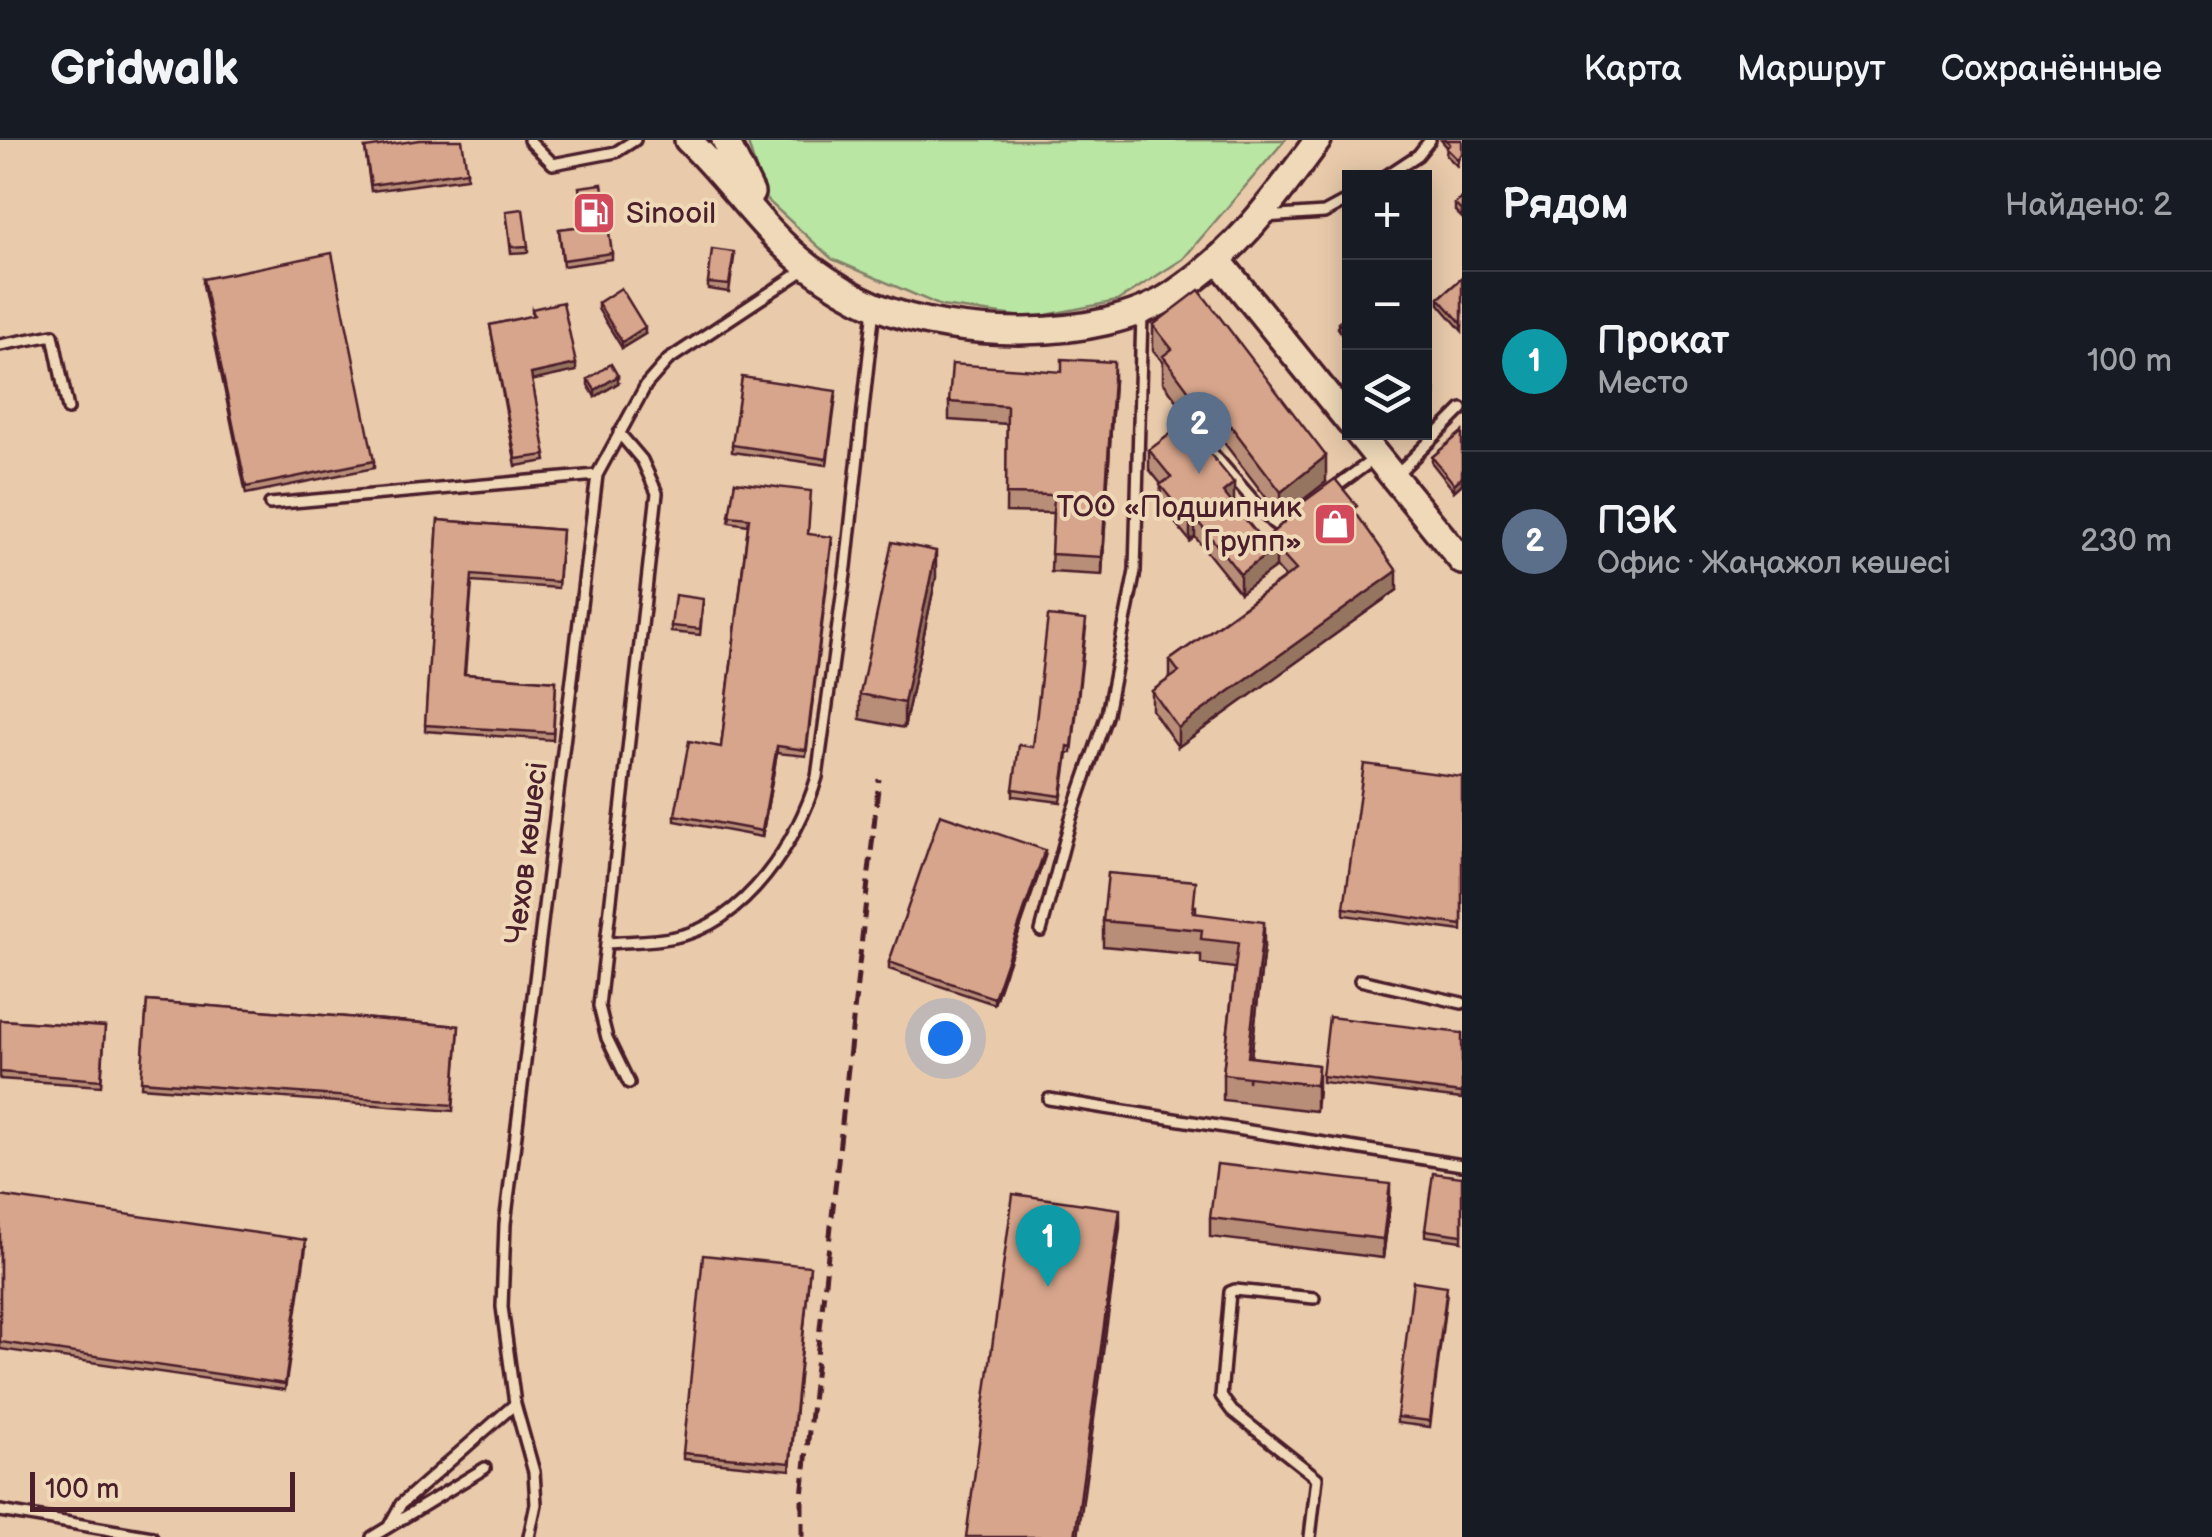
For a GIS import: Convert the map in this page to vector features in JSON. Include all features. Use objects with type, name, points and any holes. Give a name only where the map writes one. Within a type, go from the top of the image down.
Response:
[{"type":"main road","points":[[688,140],[809,267],[874,306],[927,321],[974,328],[1040,329],[1142,312],[1172,295],[1218,260],[1261,217],[1318,140]]},
{"type":"main road","points":[[725,140],[740,175],[781,240]]},
{"type":"main road","points":[[1218,260],[1342,413]]},
{"type":"main road","points":[[1363,440],[1462,560]]},
{"type":"lane","points":[[529,140],[553,164],[616,152],[634,140]]},
{"type":"lane","points":[[1395,170],[1430,140]]},
{"type":"lane","points":[[1261,217],[1324,212],[1342,202]]},
{"type":"lane","name":"Чехов көшесі","points":[[529,1537],[536,1504],[534,1472],[515,1404],[502,1308],[505,1224],[597,475],[646,384],[668,360],[809,267]]},
{"type":"lane","points":[[606,942],[677,937],[726,912],[756,888],[789,842],[808,806],[816,776],[843,586],[874,306]]},
{"type":"lane","points":[[1041,931],[1071,818],[1107,714],[1136,571],[1142,312]]},
{"type":"lane","points":[[0,345],[53,335],[68,409]]},
{"type":"lane","points":[[1394,477],[1462,409]]},
{"type":"lane","points":[[1193,431],[1276,526],[1284,528],[1302,513]]},
{"type":"lane","points":[[619,433],[642,460],[657,493],[599,1006],[607,1038],[629,1083]]},
{"type":"lane","points":[[1317,500],[1376,457]]},
{"type":"lane","points":[[270,504],[597,475]]},
{"type":"lane","points":[[1360,980],[1462,1002]]},
{"type":"lane","points":[[1049,1099],[1462,1165]]},
{"type":"lane","points":[[1310,1537],[1316,1478],[1226,1405],[1221,1396],[1230,1292],[1314,1298]]},
{"type":"lane","points":[[389,1526],[402,1504],[515,1404]]},
{"type":"lane","points":[[372,1537],[485,1468]]},
{"type":"lane","points":[[0,1510],[152,1537]]},
{"type":"green space","points":[[747,140],[1285,140],[1183,259],[1117,301],[1031,318],[941,306],[832,259],[765,198]]},
{"type":"building","points":[[420,140],[462,140],[467,171],[371,185],[365,148]]},
{"type":"building","points":[[1446,140],[1462,140],[1462,154],[1457,159],[1446,148],[1450,144]]},
{"type":"building","name":"Sinooil","points":[[602,184],[612,253],[563,260],[559,229],[585,226],[579,187]]},
{"type":"building","points":[[523,209],[528,246],[511,247],[506,211]]},
{"type":"building","points":[[712,249],[734,252],[729,285],[708,283]]},
{"type":"building","points":[[332,253],[374,461],[246,487],[203,279]]},
{"type":"building","points":[[1462,278],[1462,324],[1439,298]]},
{"type":"building","points":[[621,288],[645,327],[622,342],[598,303]]},
{"type":"building","points":[[1199,290],[1326,456],[1281,492],[1218,409],[1211,414],[1194,398],[1163,356],[1172,349],[1153,325]]},
{"type":"building","points":[[563,302],[576,364],[531,374],[546,455],[516,459],[490,325],[534,315],[532,309]]},
{"type":"building","points":[[1062,359],[1114,362],[1102,557],[1051,554],[1054,495],[1006,494],[1007,406],[949,402],[952,364],[1062,372]]},
{"type":"building","points":[[611,364],[618,376],[595,390],[588,379]]},
{"type":"building","points":[[742,377],[836,391],[827,459],[732,445]]},
{"type":"building","points":[[1189,420],[1198,430],[1194,434],[1234,483],[1223,492],[1263,541],[1293,514],[1291,511],[1335,479],[1357,506],[1353,509],[1397,571],[1178,728],[1152,691],[1179,672],[1170,660],[1296,570],[1276,548],[1240,574],[1195,518],[1190,522],[1160,485],[1171,477],[1149,450]]},
{"type":"building","points":[[1462,432],[1462,477],[1454,484],[1432,457]]},
{"type":"building","points":[[735,482],[811,491],[808,534],[832,537],[806,750],[777,746],[762,831],[675,815],[689,741],[721,747],[749,518],[729,516]]},
{"type":"building","points":[[438,520],[562,530],[558,582],[472,575],[464,674],[556,681],[553,733],[425,725]]},
{"type":"building","points":[[892,542],[936,551],[904,703],[860,694]]},
{"type":"building","points":[[675,595],[703,599],[700,629],[671,626]]},
{"type":"building","points":[[1048,616],[1086,620],[1072,747],[1068,746],[1061,796],[1013,789],[1019,745],[1033,747]]},
{"type":"building","points":[[1364,764],[1462,777],[1462,925],[1344,908]]},
{"type":"building","points":[[940,814],[1045,850],[994,998],[889,962]]},
{"type":"building","points":[[1108,873],[1196,881],[1193,913],[1264,922],[1248,1057],[1318,1065],[1316,1085],[1223,1074],[1238,943],[1201,939],[1202,930],[1103,921]]},
{"type":"building","points":[[147,1001],[459,1026],[453,1105],[141,1081]]},
{"type":"building","points":[[1329,1017],[1462,1033],[1462,1093],[1322,1076]]},
{"type":"building","points":[[0,1020],[105,1027],[101,1080],[0,1072]]},
{"type":"building","points":[[1217,1164],[1390,1184],[1383,1239],[1210,1218]]},
{"type":"building","points":[[1433,1173],[1462,1177],[1462,1235],[1425,1230]]},
{"type":"building","points":[[1013,1194],[1120,1209],[1075,1537],[966,1537]]},
{"type":"building","points":[[0,1196],[306,1240],[285,1384],[0,1342]]},
{"type":"building","points":[[703,1255],[810,1266],[790,1463],[683,1453]]},
{"type":"building","points":[[1413,1281],[1447,1286],[1430,1421],[1397,1417]]},
{"type":"railway","points":[[802,1537],[802,1496],[879,779]]},
{"type":"place","name":"Sinooil","points":[[594,213]]},
{"type":"place","name":"ПЭК","points":[[1199,474]]},
{"type":"place","name":"ТОО «Подшипник Групп»","points":[[1335,524]]},
{"type":"place","name":"Прокат","points":[[1048,1287]]}]
